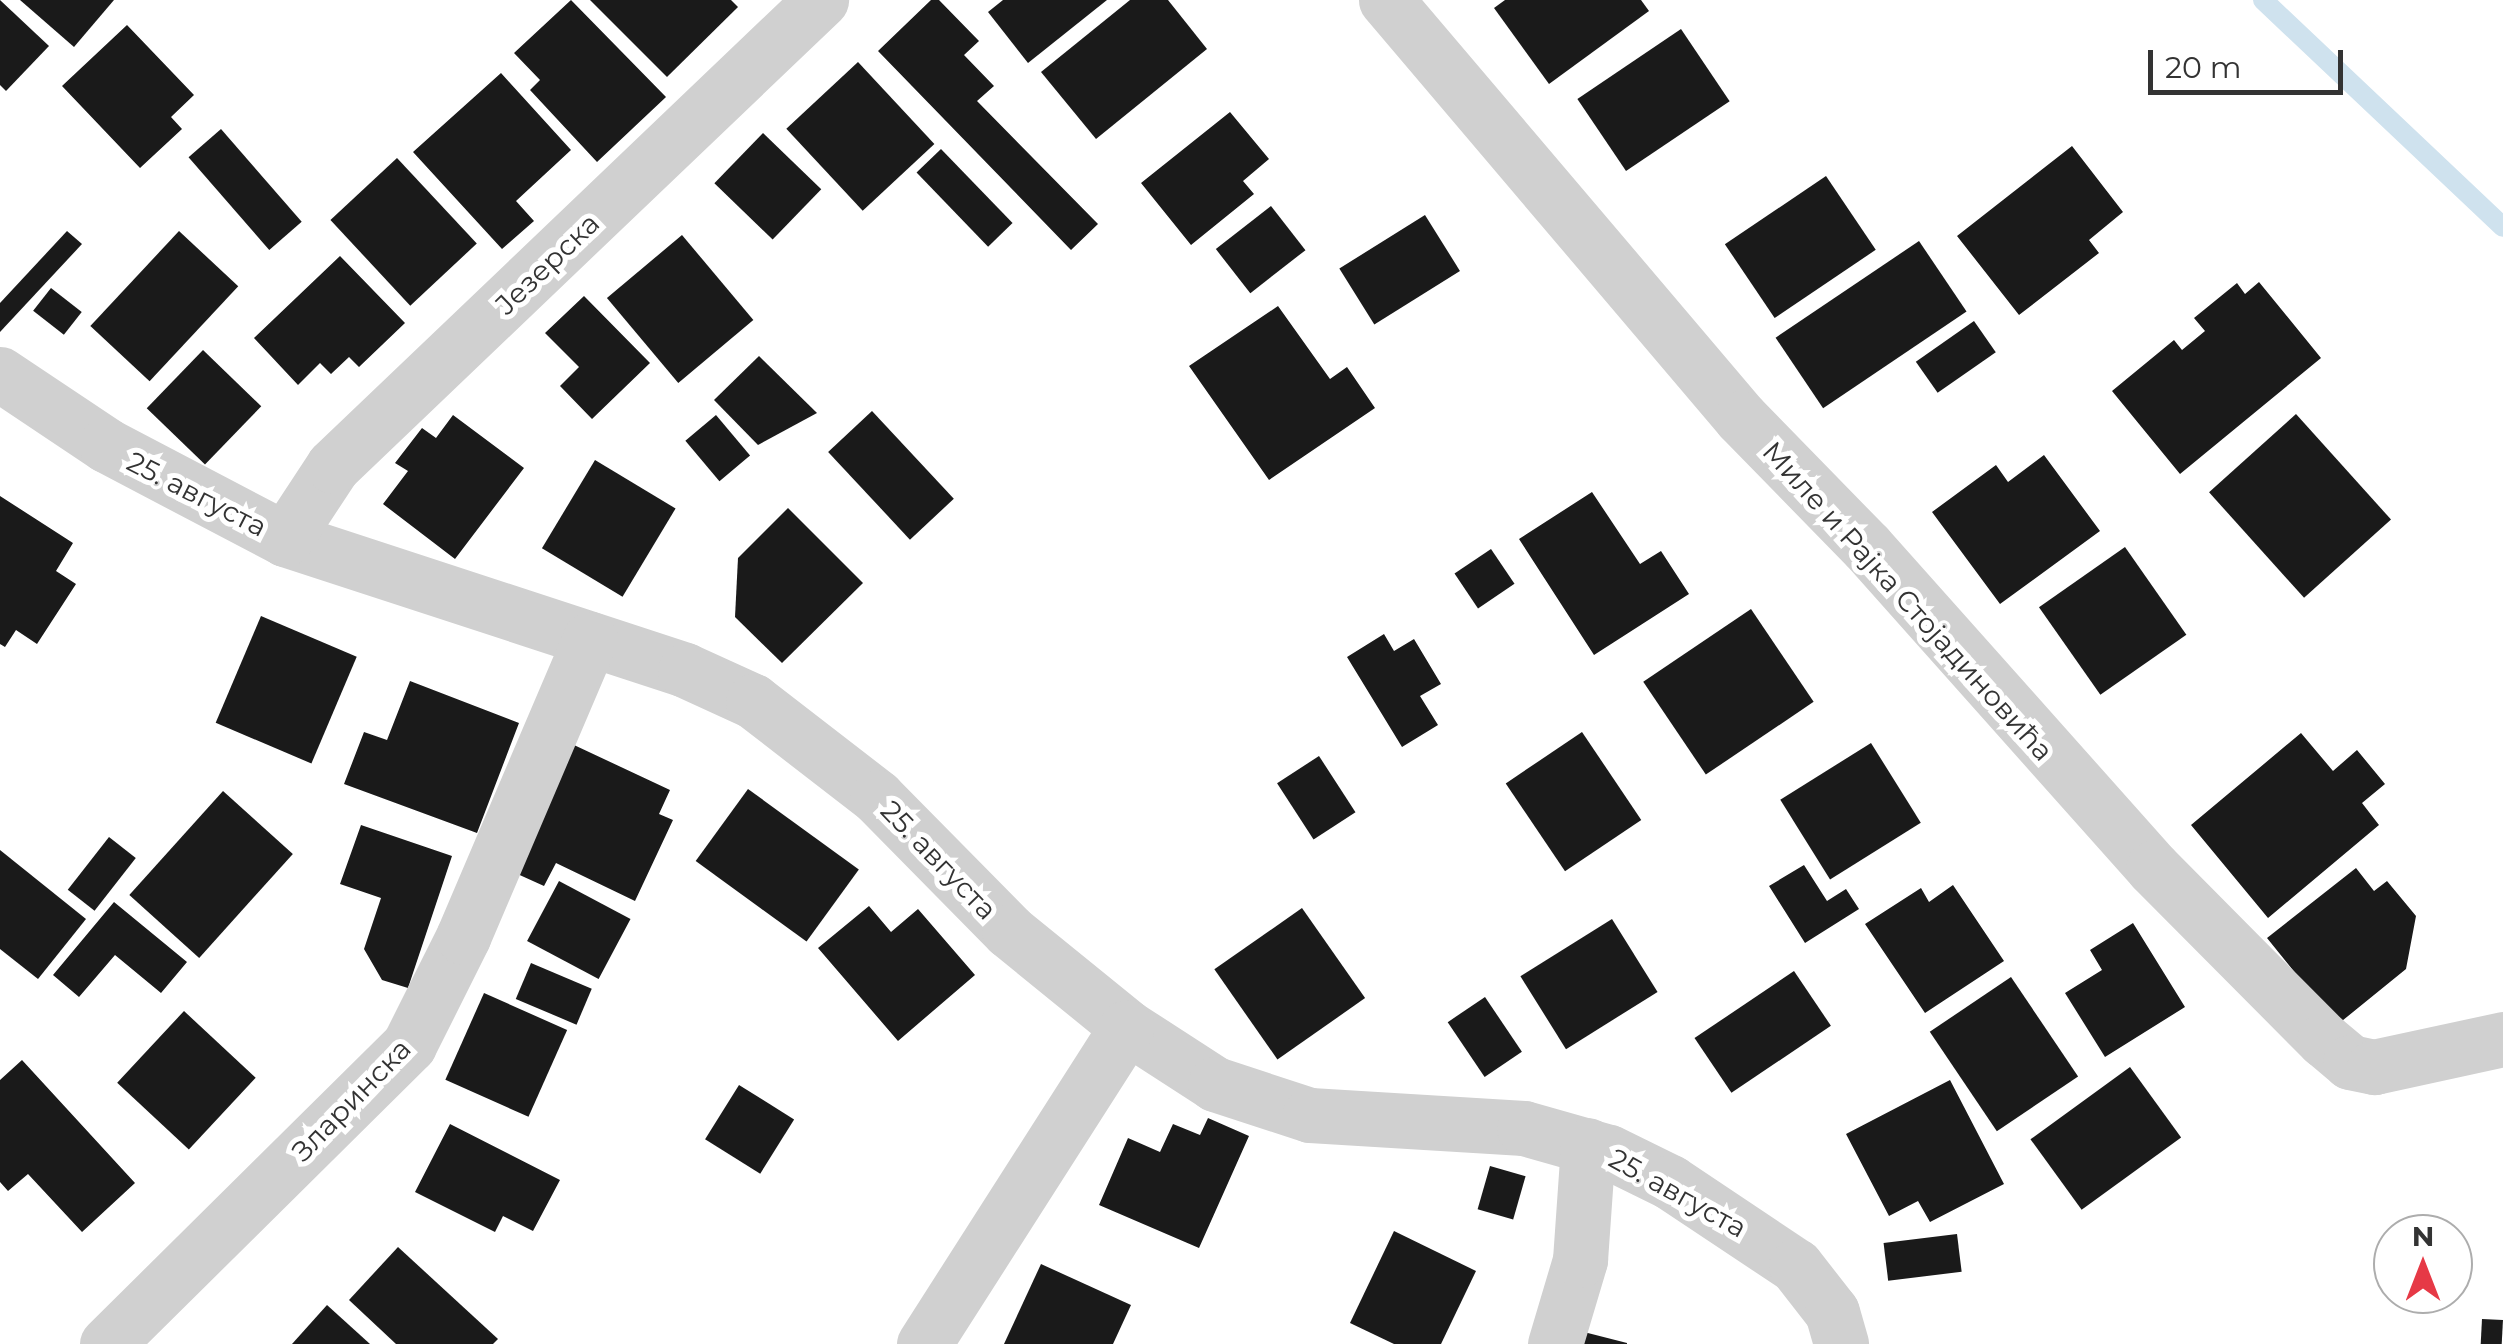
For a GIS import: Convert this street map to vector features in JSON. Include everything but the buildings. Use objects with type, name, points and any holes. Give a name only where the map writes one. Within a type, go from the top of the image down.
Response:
[{"type":"street","name":"Језерска","points":[[285,539],[333,466],[821,0]]},
{"type":"street","name":"Миле и Рајка Стојадиновића","points":[[1386,0],[1741,418],[1867,547],[2153,868],[2324,1040],[2350,1062],[2374,1068],[2503,1039]]},
{"type":"street","name":"25. августа","points":[[0,374],[106,446],[285,539],[685,670],[769,713],[877,796],[1008,931],[1127,1027],[1215,1084],[1310,1115],[1478,1122],[1588,1146],[1701,1200],[1796,1266],[1832,1312],[1842,1344]]},
{"type":"street","name":"Зларинска","points":[[107,1344],[408,1045],[443,980],[590,640]]},
{"type":"street","points":[[924,1344],[1127,1027]]},
{"type":"street","points":[[1555,1344],[1580,1260],[1588,1146]]},
{"type":"waterway","points":[[2263,0],[2503,227]]}]
